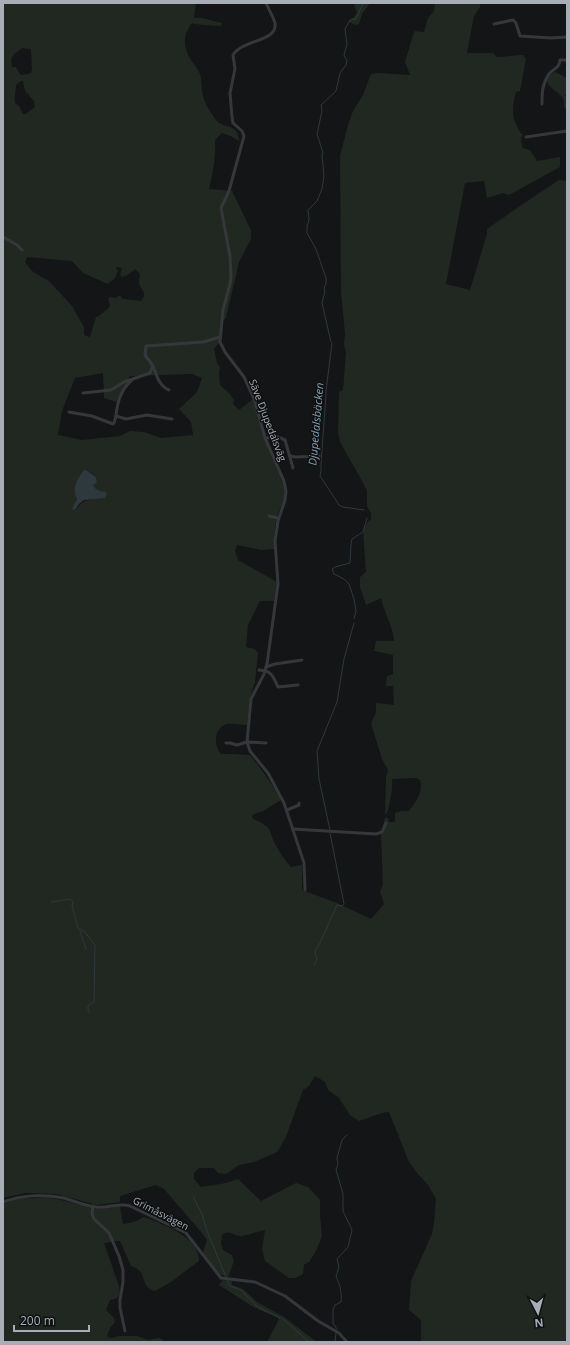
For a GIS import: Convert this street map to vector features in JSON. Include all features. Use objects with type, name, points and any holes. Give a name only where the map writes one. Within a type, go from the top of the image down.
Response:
[{"type":"street","name":"Säve Djupedalsväg","points":[[247,742],[251,699],[265,669],[278,584],[275,541],[278,518],[286,496],[286,488],[265,438],[254,398],[244,377],[223,349],[220,337],[223,310],[231,277],[230,256],[221,208],[229,191],[244,136],[232,120],[230,93],[235,69],[233,55],[244,45],[267,37],[273,33],[275,29],[274,22],[266,3]]},
{"type":"street","points":[[494,24],[513,20],[516,23],[520,36],[551,38],[567,37]]},
{"type":"street","points":[[542,104],[542,90],[549,75],[559,67],[560,60],[567,60]]},
{"type":"street","points":[[526,137],[567,131]]},
{"type":"street","points":[[3,237],[22,250]]},
{"type":"street","points":[[169,390],[166,389],[160,382],[153,366],[145,355],[146,346],[204,342],[220,337]]},
{"type":"street","points":[[83,393],[111,390],[124,382],[149,374],[153,366]]},
{"type":"street","points":[[69,412],[90,415],[113,424],[122,394],[126,386],[134,379]]},
{"type":"street","points":[[116,416],[126,419],[146,415],[172,419]]},
{"type":"street","points":[[265,438],[278,437],[284,439],[287,443],[293,468]]},
{"type":"street","points":[[290,456],[319,456]]},
{"type":"street","points":[[269,516],[278,518]]},
{"type":"street","points":[[259,670],[275,664],[302,660]]},
{"type":"street","points":[[265,669],[274,676],[278,687],[298,685]]},
{"type":"street","points":[[226,743],[237,745],[247,742],[266,743]]},
{"type":"street","points":[[247,742],[250,751],[269,775],[287,810],[304,864],[304,890]]},
{"type":"street","points":[[287,810],[299,805],[300,803]]},
{"type":"street","points":[[293,829],[376,834],[382,832],[386,823]]},
{"type":"street","name":"Grimåsvägen","points":[[3,1202],[16,1198],[37,1196],[62,1198],[97,1207],[128,1205],[181,1230],[191,1238],[221,1278],[255,1282],[285,1296],[318,1320],[339,1332],[347,1342]]},
{"type":"street","points":[[93,1206],[92,1214],[109,1233],[123,1270],[124,1282],[120,1300],[120,1308],[125,1331]]},
{"type":"shaded area","points":[[3,3],[196,3],[194,18],[202,18],[222,23],[221,26],[192,23],[185,37],[188,55],[200,74],[202,92],[208,108],[219,123],[236,131],[239,141],[222,133],[215,140],[214,164],[209,189],[232,191],[251,230],[251,239],[239,262],[226,318],[221,322],[219,343],[214,349],[217,363],[220,367],[220,385],[234,400],[233,404],[239,410],[253,399],[284,484],[285,494],[276,523],[274,549],[261,550],[237,545],[235,551],[238,560],[277,582],[274,601],[260,601],[248,625],[246,647],[255,649],[258,653],[255,682],[250,698],[247,725],[227,724],[223,726],[217,733],[216,742],[218,751],[221,754],[250,755],[278,794],[281,800],[263,811],[252,815],[253,819],[268,828],[279,851],[291,867],[302,865],[302,890],[337,903],[371,919],[384,904],[380,891],[383,885],[381,835],[385,817],[388,818],[389,822],[395,822],[395,813],[409,811],[419,796],[421,784],[420,780],[416,778],[392,779],[390,800],[387,813],[385,814],[386,778],[388,770],[382,759],[371,724],[376,712],[376,703],[394,705],[393,686],[386,686],[387,676],[393,674],[393,655],[374,651],[376,641],[394,641],[392,630],[381,598],[366,605],[360,587],[360,577],[366,572],[363,531],[368,521],[371,520],[371,513],[367,506],[367,490],[340,442],[338,433],[339,392],[343,390],[346,353],[344,344],[345,334],[341,292],[340,156],[353,111],[363,95],[371,74],[410,75],[405,62],[413,35],[415,31],[424,32],[428,18],[434,11],[435,3],[480,3],[480,7],[474,16],[467,53],[493,53],[497,57],[523,55],[526,59],[520,91],[516,92],[513,108],[514,120],[519,131],[523,135],[521,138],[522,148],[530,150],[537,161],[560,157],[560,167],[509,195],[503,193],[487,198],[484,181],[465,183],[446,284],[470,290],[487,234],[487,229],[559,180],[567,181],[567,1342],[421,1342],[421,1320],[409,1310],[411,1281],[432,1234],[436,1199],[428,1185],[409,1162],[389,1112],[359,1121],[350,1115],[339,1098],[328,1090],[325,1082],[315,1076],[309,1086],[303,1090],[286,1137],[277,1152],[254,1162],[239,1165],[226,1174],[218,1173],[214,1168],[199,1168],[194,1173],[194,1179],[201,1187],[226,1183],[238,1179],[261,1201],[296,1183],[308,1187],[320,1200],[322,1236],[310,1261],[304,1265],[303,1274],[295,1278],[289,1278],[265,1261],[262,1249],[265,1230],[243,1236],[237,1236],[230,1233],[225,1233],[222,1235],[221,1243],[223,1250],[232,1255],[234,1261],[228,1277],[220,1274],[213,1268],[203,1252],[207,1240],[202,1233],[164,1189],[156,1185],[120,1196],[120,1202],[97,1205],[57,1194],[25,1193],[3,1198]],"holes":[[[22,48],[31,49],[31,73],[22,75],[16,67],[12,67],[11,60],[14,54]],[[23,81],[25,91],[34,101],[35,107],[26,114],[23,114],[19,106],[15,103],[16,85]],[[27,257],[72,261],[83,273],[108,284],[115,278],[118,271],[116,269],[117,267],[122,268],[120,275],[122,277],[126,276],[135,269],[140,274],[139,282],[144,296],[141,301],[123,299],[120,295],[116,298],[110,297],[108,299],[110,304],[109,308],[96,317],[90,337],[84,335],[84,327],[72,306],[50,282],[32,271],[25,262]],[[103,373],[104,398],[116,402],[130,376],[192,374],[202,378],[197,392],[179,409],[191,422],[193,435],[161,438],[144,432],[130,431],[120,436],[82,440],[58,435],[62,411],[75,378]],[[86,469],[95,476],[97,482],[93,485],[94,487],[97,490],[106,493],[105,498],[96,498],[85,501],[81,503],[76,510],[73,509],[76,502],[75,487],[82,473]]]},
{"type":"shaded area","points":[[356,3],[370,3],[362,14],[359,24],[355,25],[349,22],[349,20],[357,13],[354,5]]},
{"type":"shaded area","points":[[555,72],[567,78],[567,93],[565,95],[567,97],[567,109],[564,108],[564,102],[561,95],[552,89],[547,81],[548,77]]},
{"type":"shaded area","points":[[85,469],[96,477],[97,483],[93,485],[94,487],[97,490],[107,493],[105,498],[84,500],[75,510],[72,509],[77,499],[75,495],[75,487],[78,479]]},
{"type":"shaded area","points":[[15,1199],[56,1199],[96,1209],[120,1206],[123,1224],[134,1222],[144,1217],[160,1223],[187,1238],[198,1253],[199,1261],[171,1282],[155,1291],[147,1286],[140,1272],[131,1266],[120,1241],[104,1243],[120,1293],[117,1298],[110,1300],[106,1310],[114,1318],[115,1322],[110,1328],[107,1336],[110,1338],[119,1336],[137,1336],[148,1340],[158,1338],[163,1339],[162,1342],[3,1342],[3,1204]]},
{"type":"shaded area","points":[[223,1280],[232,1281],[232,1285],[243,1289],[257,1302],[284,1317],[317,1342],[267,1342],[279,1319],[255,1308],[219,1285]]},
{"type":"waterway","name":"Djupedalsbäcken","points":[[331,342],[322,303],[326,278],[316,249],[307,233],[309,220],[308,210],[317,201],[322,189],[324,176],[323,153],[317,134],[322,111],[321,105],[336,91],[340,73],[347,61],[344,55],[347,44],[345,29],[350,20],[356,19],[363,3]]},
{"type":"waterway","name":"Djupedalsbäcken","points":[[332,343],[326,391],[320,476],[339,505],[364,510]]},
{"type":"waterway","name":"Djupedalsbäcken","points":[[354,619],[356,611],[349,584],[344,579],[334,574],[332,569],[350,563],[352,539],[363,532],[367,518]]},
{"type":"waterway","name":"Djupedalsbäcken","points":[[330,830],[319,779],[317,751],[337,702],[344,659],[354,623]]},
{"type":"waterway","name":"Djupedalsbäcken","points":[[314,965],[317,960],[315,953],[316,949],[337,905],[342,906],[344,904],[330,833]]},
{"type":"waterway","points":[[51,902],[70,899],[73,902],[72,906],[78,928],[84,931],[95,945],[94,1002],[88,1006],[90,1013]]},
{"type":"waterway","points":[[80,931],[86,949]]},
{"type":"waterway","points":[[337,1329],[333,1323],[333,1310],[335,1305],[341,1302],[339,1283],[336,1277],[339,1267],[337,1259],[348,1247],[352,1230],[343,1211],[343,1194],[336,1170],[338,1164],[337,1158],[342,1140],[347,1135]]},
{"type":"waterway","points":[[193,1197],[202,1214],[207,1231],[226,1277]]},
{"type":"waterway","points":[[227,1280],[230,1286],[241,1290],[258,1307],[280,1318]]},
{"type":"waterway","points":[[282,1318],[309,1342]]},
{"type":"waterway","points":[[335,1342],[336,1333]]}]
